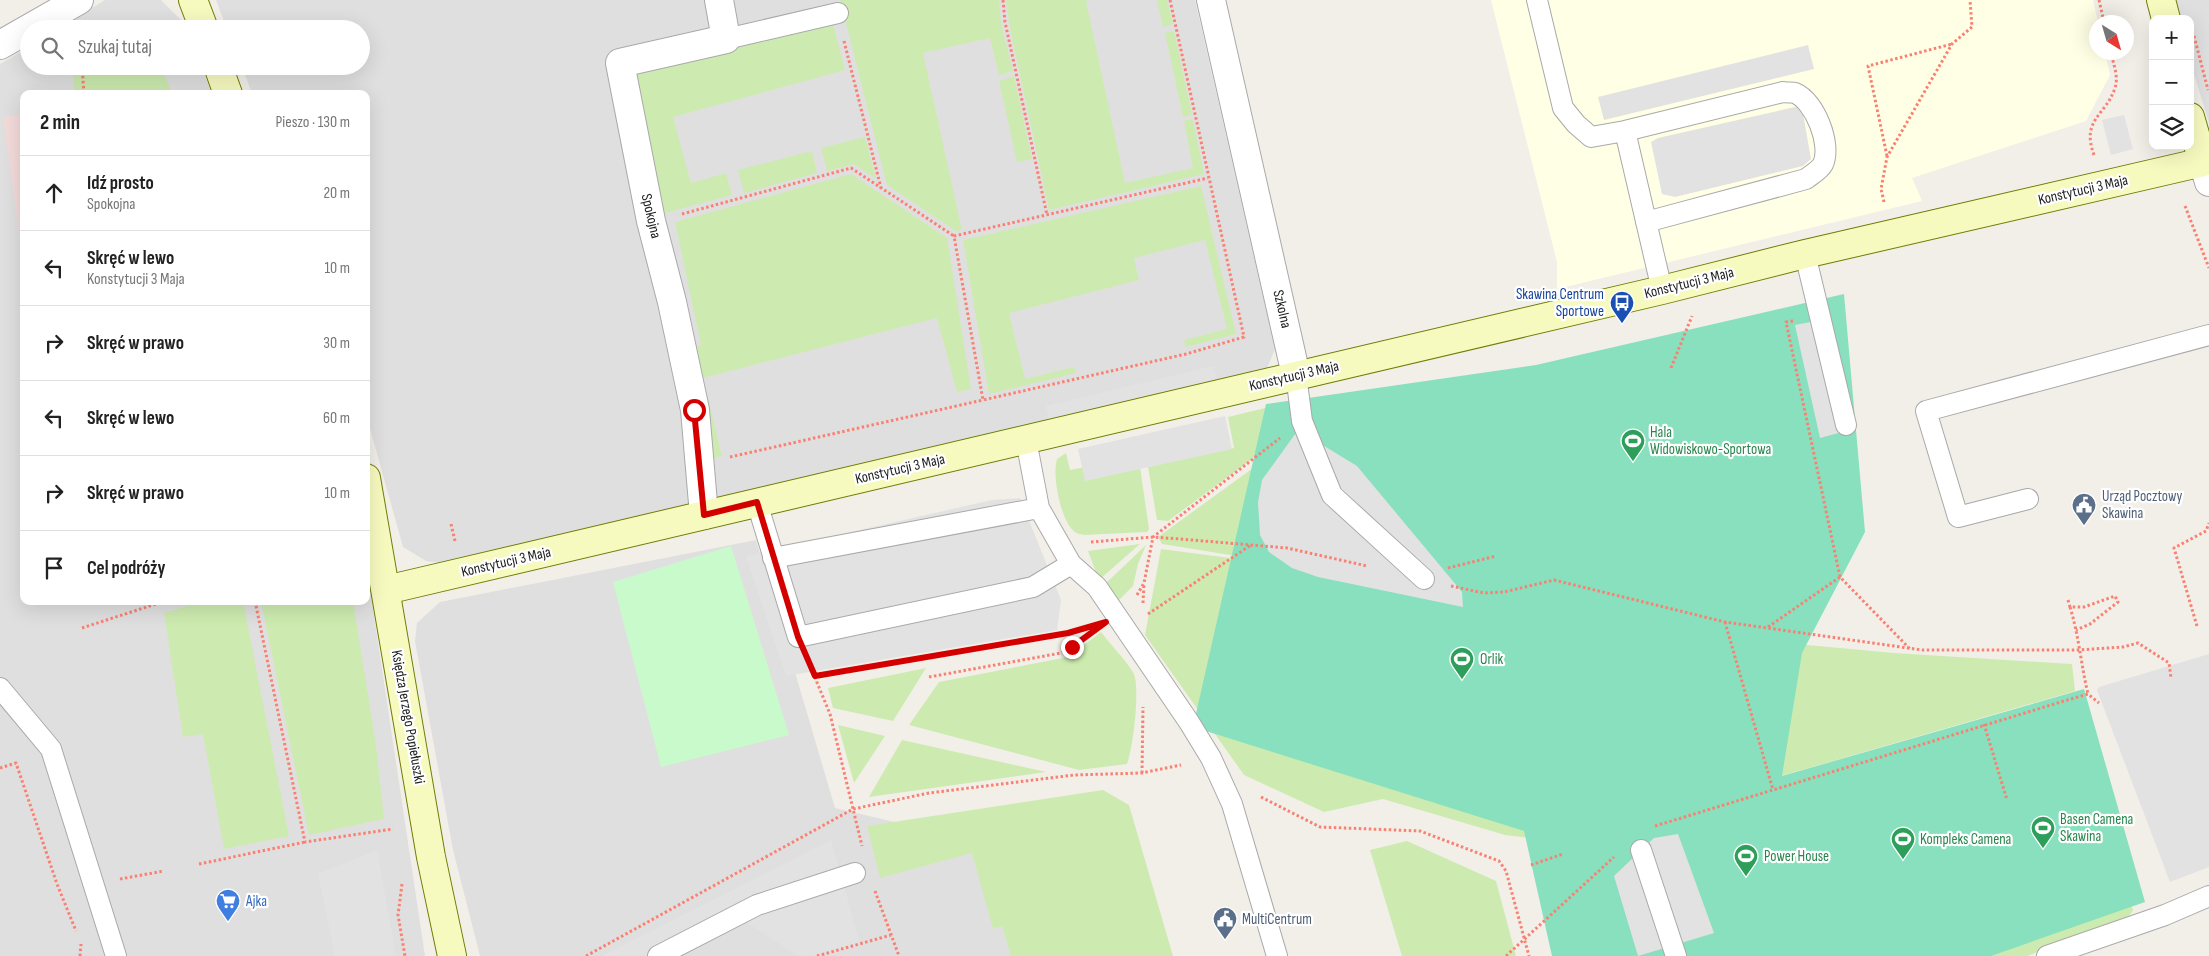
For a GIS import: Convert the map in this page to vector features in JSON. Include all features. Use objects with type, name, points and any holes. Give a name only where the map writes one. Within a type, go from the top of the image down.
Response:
[{"type":"street","points":[[43,20],[78,0]]},
{"type":"street","points":[[193,0],[201,20]]},
{"type":"street","points":[[719,0],[726,39]]},
{"type":"street","name":"Szkolna","points":[[1211,0],[1296,375]]},
{"type":"street","points":[[2161,0],[2165,15]]},
{"type":"street","points":[[0,45],[20,33]]},
{"type":"street","name":"Spokojna","points":[[704,515],[694,410],[672,302],[651,221],[620,63],[726,39]]},
{"type":"street","points":[[221,75],[227,90]]},
{"type":"street","points":[[2194,131],[2206,172]]},
{"type":"street","name":"Konstytucji 3 Maja","points":[[386,590],[1662,290],[1805,254],[2206,172]]},
{"type":"street","name":"Księdza Jerzego Popiełuszki","points":[[370,500],[431,857],[452,956]]},
{"type":"lane","points":[[1537,0],[1563,108],[1591,138],[1783,92],[1795,93],[1809,105],[1820,124],[1827,148],[1822,165],[1806,180],[1646,222]]},
{"type":"lane","points":[[726,39],[838,13]]},
{"type":"lane","points":[[1625,130],[1662,290]]},
{"type":"lane","points":[[1805,254],[1846,425]]},
{"type":"lane","points":[[2028,499],[1958,517],[1926,411],[2209,334]]},
{"type":"lane","name":"Szkolna","points":[[1296,375],[1302,421],[1332,495],[1424,579]]},
{"type":"lane","points":[[1026,440],[1039,508],[1071,564],[1097,587],[1141,650],[1211,758],[1232,804],[1277,956]]},
{"type":"lane","points":[[757,502],[798,637],[1033,586],[1071,564]]},
{"type":"lane","points":[[773,558],[1039,508]]},
{"type":"lane","points":[[0,688],[50,749],[116,956]]},
{"type":"lane","points":[[1641,850],[1676,956]]},
{"type":"lane","points":[[658,956],[757,905],[855,873]]},
{"type":"lane","points":[[2047,956],[2165,915],[2209,896]]},
{"type":"path","points":[[1003,0],[1005,22],[1046,215]]},
{"type":"path","points":[[727,458],[1186,354],[1244,337],[1170,0]]},
{"type":"path","points":[[1885,206],[1881,189],[1887,157],[1952,44],[1972,27],[1970,0]]},
{"type":"path","points":[[2099,0],[2102,15]]},
{"type":"path","points":[[838,13],[882,188]]},
{"type":"path","points":[[2194,37],[2209,93]]},
{"type":"path","points":[[1887,157],[1868,66],[1952,44]]},
{"type":"path","points":[[2096,163],[2089,141],[2090,132],[2092,122],[2115,87],[2116,75],[2113,60]]},
{"type":"path","points":[[83,75],[84,90]]},
{"type":"path","points":[[674,216],[851,168],[954,236],[983,400]]},
{"type":"path","points":[[954,236],[1208,178]]},
{"type":"path","points":[[2180,202],[2187,207],[2209,268]]},
{"type":"path","points":[[1671,368],[1695,310]]},
{"type":"path","points":[[1821,315],[1786,322],[1840,577],[1911,649]]},
{"type":"path","points":[[1060,544],[1153,537],[1273,444]]},
{"type":"path","points":[[2198,626],[2174,548],[2206,531],[2209,523]]},
{"type":"path","points":[[1135,597],[1144,583],[1153,537]]},
{"type":"path","points":[[1141,650],[1142,618],[1252,545]]},
{"type":"path","points":[[1443,569],[1496,556]]},
{"type":"path","points":[[1767,628],[1840,577]]},
{"type":"path","points":[[2070,607],[2084,607],[2116,596],[2118,602],[2090,624],[2076,630]]},
{"type":"path","points":[[2068,600],[2076,630],[2078,650],[2088,694],[2099,703]]},
{"type":"path","points":[[82,628],[153,605]]},
{"type":"path","points":[[256,605],[305,842]]},
{"type":"path","points":[[1773,790],[1725,622],[1911,649],[2078,650],[2123,647],[2138,643],[2169,663],[2171,678]]},
{"type":"path","points":[[815,676],[1068,633],[1097,626],[1061,653],[929,677]]},
{"type":"path","points":[[798,637],[830,714],[853,809]]},
{"type":"path","points":[[1651,827],[1963,733],[1984,724],[2088,694]]},
{"type":"path","points":[[1142,773],[1143,700]]},
{"type":"path","points":[[1984,724],[2007,800]]},
{"type":"path","points":[[586,956],[853,809],[928,793],[1074,775],[1142,773],[1211,758]]},
{"type":"path","points":[[0,768],[16,763],[57,884],[81,944],[80,956]]},
{"type":"path","points":[[1258,795],[1320,827],[1420,831],[1499,861],[1506,871],[1529,956]]},
{"type":"path","points":[[199,864],[305,842],[396,828]]},
{"type":"path","points":[[1506,956],[1620,851]]},
{"type":"path","points":[[1531,865],[1563,854]]},
{"type":"path","points":[[94,884],[164,871]]},
{"type":"path","points":[[398,914],[406,956]]},
{"type":"path","points":[[817,956],[891,935]]},
{"type":"shaded area","points":[[105,0],[161,0],[181,20],[73,20]]},
{"type":"shaded area","points":[[216,0],[1195,0],[1275,349],[1267,368],[449,564],[426,561],[403,547],[370,428],[370,90],[251,90],[245,75],[370,75],[370,20],[224,20]]},
{"type":"shaded area","points":[[1491,0],[2093,0],[2096,15],[2089,15],[2089,60],[2107,60],[2110,75],[2086,121],[1912,178],[1922,201],[1557,289],[1557,262]]},
{"type":"shaded area","points":[[2174,0],[2209,0],[2209,123],[2194,74],[2194,15],[2177,15]]},
{"type":"shaded area","points":[[1808,45],[1814,69],[1604,120],[1598,97]]},
{"type":"shaded area","points":[[20,52],[20,75],[205,75],[210,90],[20,90],[20,605],[370,605],[370,589],[425,956],[0,956],[0,64]]},
{"type":"shaded area","points":[[1795,107],[1802,108],[1811,159],[1803,166],[1675,197],[1662,194],[1651,142],[1658,138]]},
{"type":"shaded area","points":[[20,115],[20,239],[3,117]]},
{"type":"shaded area","points":[[2124,115],[2133,149],[2111,155],[2102,120]]},
{"type":"shaded area","points":[[1816,321],[1842,432],[1820,438],[1795,325]]},
{"type":"shaded area","points":[[1213,366],[1217,380],[1049,420],[1046,406]]},
{"type":"shaded area","points":[[1225,416],[1232,449],[1085,481],[1078,449]]},
{"type":"shaded area","points":[[1298,430],[1357,466],[1462,592],[1463,607],[1318,577],[1292,568],[1269,552],[1260,535],[1258,502],[1262,480]]},
{"type":"shaded area","points":[[1020,498],[1061,600],[1057,630],[786,676],[746,556],[992,500]]},
{"type":"shaded area","points":[[756,540],[835,808],[980,842],[1048,956],[480,956],[453,850],[415,641],[417,623],[440,602]]},
{"type":"shaded area","points":[[2209,654],[2209,867],[2170,882],[2097,690],[2099,687]]},
{"type":"shaded area","points":[[1678,834],[1714,933],[1638,956],[1614,876],[1654,838]]},
{"type":"shaded area","points":[[831,840],[860,944],[812,956],[798,956],[745,921],[676,956],[602,956]]},
{"type":"shaded area","points":[[377,850],[396,956],[335,956],[318,874]]},
{"type":"green space","points":[[840,0],[999,0],[1001,23],[1013,71],[999,75],[990,38],[923,53],[962,230],[956,231],[887,185]]},
{"type":"green space","points":[[1006,0],[1088,0],[1086,1],[1125,183],[1193,168],[1184,121],[1193,119],[1204,174],[1049,210],[1009,24]]},
{"type":"green space","points":[[1157,0],[1167,0],[1173,24],[1163,27]]},
{"type":"green space","points":[[832,20],[845,70],[673,117],[691,183],[726,173],[732,195],[643,219],[613,72]]},
{"type":"green space","points":[[1174,31],[1192,115],[1183,117],[1165,33]]},
{"type":"green space","points":[[73,75],[165,75],[170,90],[75,90]]},
{"type":"green space","points":[[1014,76],[1032,159],[1017,162],[999,81]]},
{"type":"green space","points":[[865,137],[876,179],[854,164],[827,171],[821,148]]},
{"type":"green space","points":[[812,151],[817,173],[744,193],[738,170]]},
{"type":"green space","points":[[851,174],[947,238],[971,389],[957,392],[937,318],[703,378],[722,456],[710,459],[675,352],[701,345],[675,222]]},
{"type":"green space","points":[[1201,186],[1236,334],[1186,347],[1184,340],[1227,329],[1205,240],[1134,258],[1139,280],[1009,313],[1025,379],[1074,367],[1076,373],[989,394],[963,240]]},
{"type":"green space","points":[[1844,294],[1865,532],[1802,653],[1782,776],[2084,689],[2145,902],[1991,956],[1552,956],[1524,831],[1193,727],[1266,404],[1536,365]]},
{"type":"green space","points":[[1265,408],[1287,433],[1168,521],[1157,520],[1148,467],[1234,448],[1228,417]]},
{"type":"green space","points":[[1066,453],[1070,470],[1136,457],[1139,460],[1149,529],[1147,532],[1084,535],[1074,531],[1063,514],[1056,484],[1057,459]]},
{"type":"green space","points":[[1264,460],[1273,562],[1162,544],[1158,537]]},
{"type":"green space","points":[[1140,544],[1099,580],[1088,551]]},
{"type":"green space","points":[[1146,545],[1138,564],[1133,586],[1118,601],[1105,584]]},
{"type":"green space","points":[[731,546],[789,735],[661,767],[613,582]]},
{"type":"green space","points":[[1161,549],[1253,561],[1570,843],[1505,835],[1383,799],[1324,812],[1244,775],[1145,635]]},
{"type":"green space","points":[[191,605],[244,605],[289,836],[224,849],[203,734],[183,737],[164,613]]},
{"type":"green space","points":[[262,605],[354,605],[376,745],[384,819],[309,835]]},
{"type":"green space","points":[[1101,632],[1133,672],[1135,679],[1135,717],[1132,745],[1127,764],[1079,770],[909,725],[939,682],[1068,657]]},
{"type":"green space","points":[[1766,641],[1894,653],[2072,664],[2075,691],[1781,776]]},
{"type":"green space","points":[[926,668],[893,721],[833,708],[828,688]]},
{"type":"green space","points":[[838,725],[885,736],[854,783]]},
{"type":"green space","points":[[902,740],[1046,772],[869,797]]},
{"type":"green space","points":[[1103,790],[1129,805],[1173,956],[1011,956],[1002,926],[993,929],[972,853],[880,878],[867,826]]},
{"type":"green space","points":[[1407,841],[1496,881],[1516,956],[1402,956],[1370,850]]},
{"type":"green space","points":[[2118,872],[2133,910],[2128,918],[2027,956],[1950,956]]},
{"type":"place","name":"Skawina Centrum Sportowe","points":[[1622,324]]},
{"type":"place","name":"Hala Widowiskowo-Sportowa","points":[[1633,462]]},
{"type":"place","name":"Urząd Pocztowy Skawina","points":[[2084,526]]},
{"type":"place","name":"Orlik","points":[[1462,680]]},
{"type":"place","name":"Basen Camena Skawina","points":[[2043,849]]},
{"type":"place","name":"Kompleks Camena","points":[[1903,860]]},
{"type":"place","name":"Power House","points":[[1746,877]]},
{"type":"place","name":"Ajka","points":[[228,922]]},
{"type":"place","name":"MultiCentrum","points":[[1225,940]]},
{"type":"route","points":[[694,410],[701,463],[704,515],[757,502],[798,637],[815,676],[1068,633],[1106,622],[1072,647]]}]
